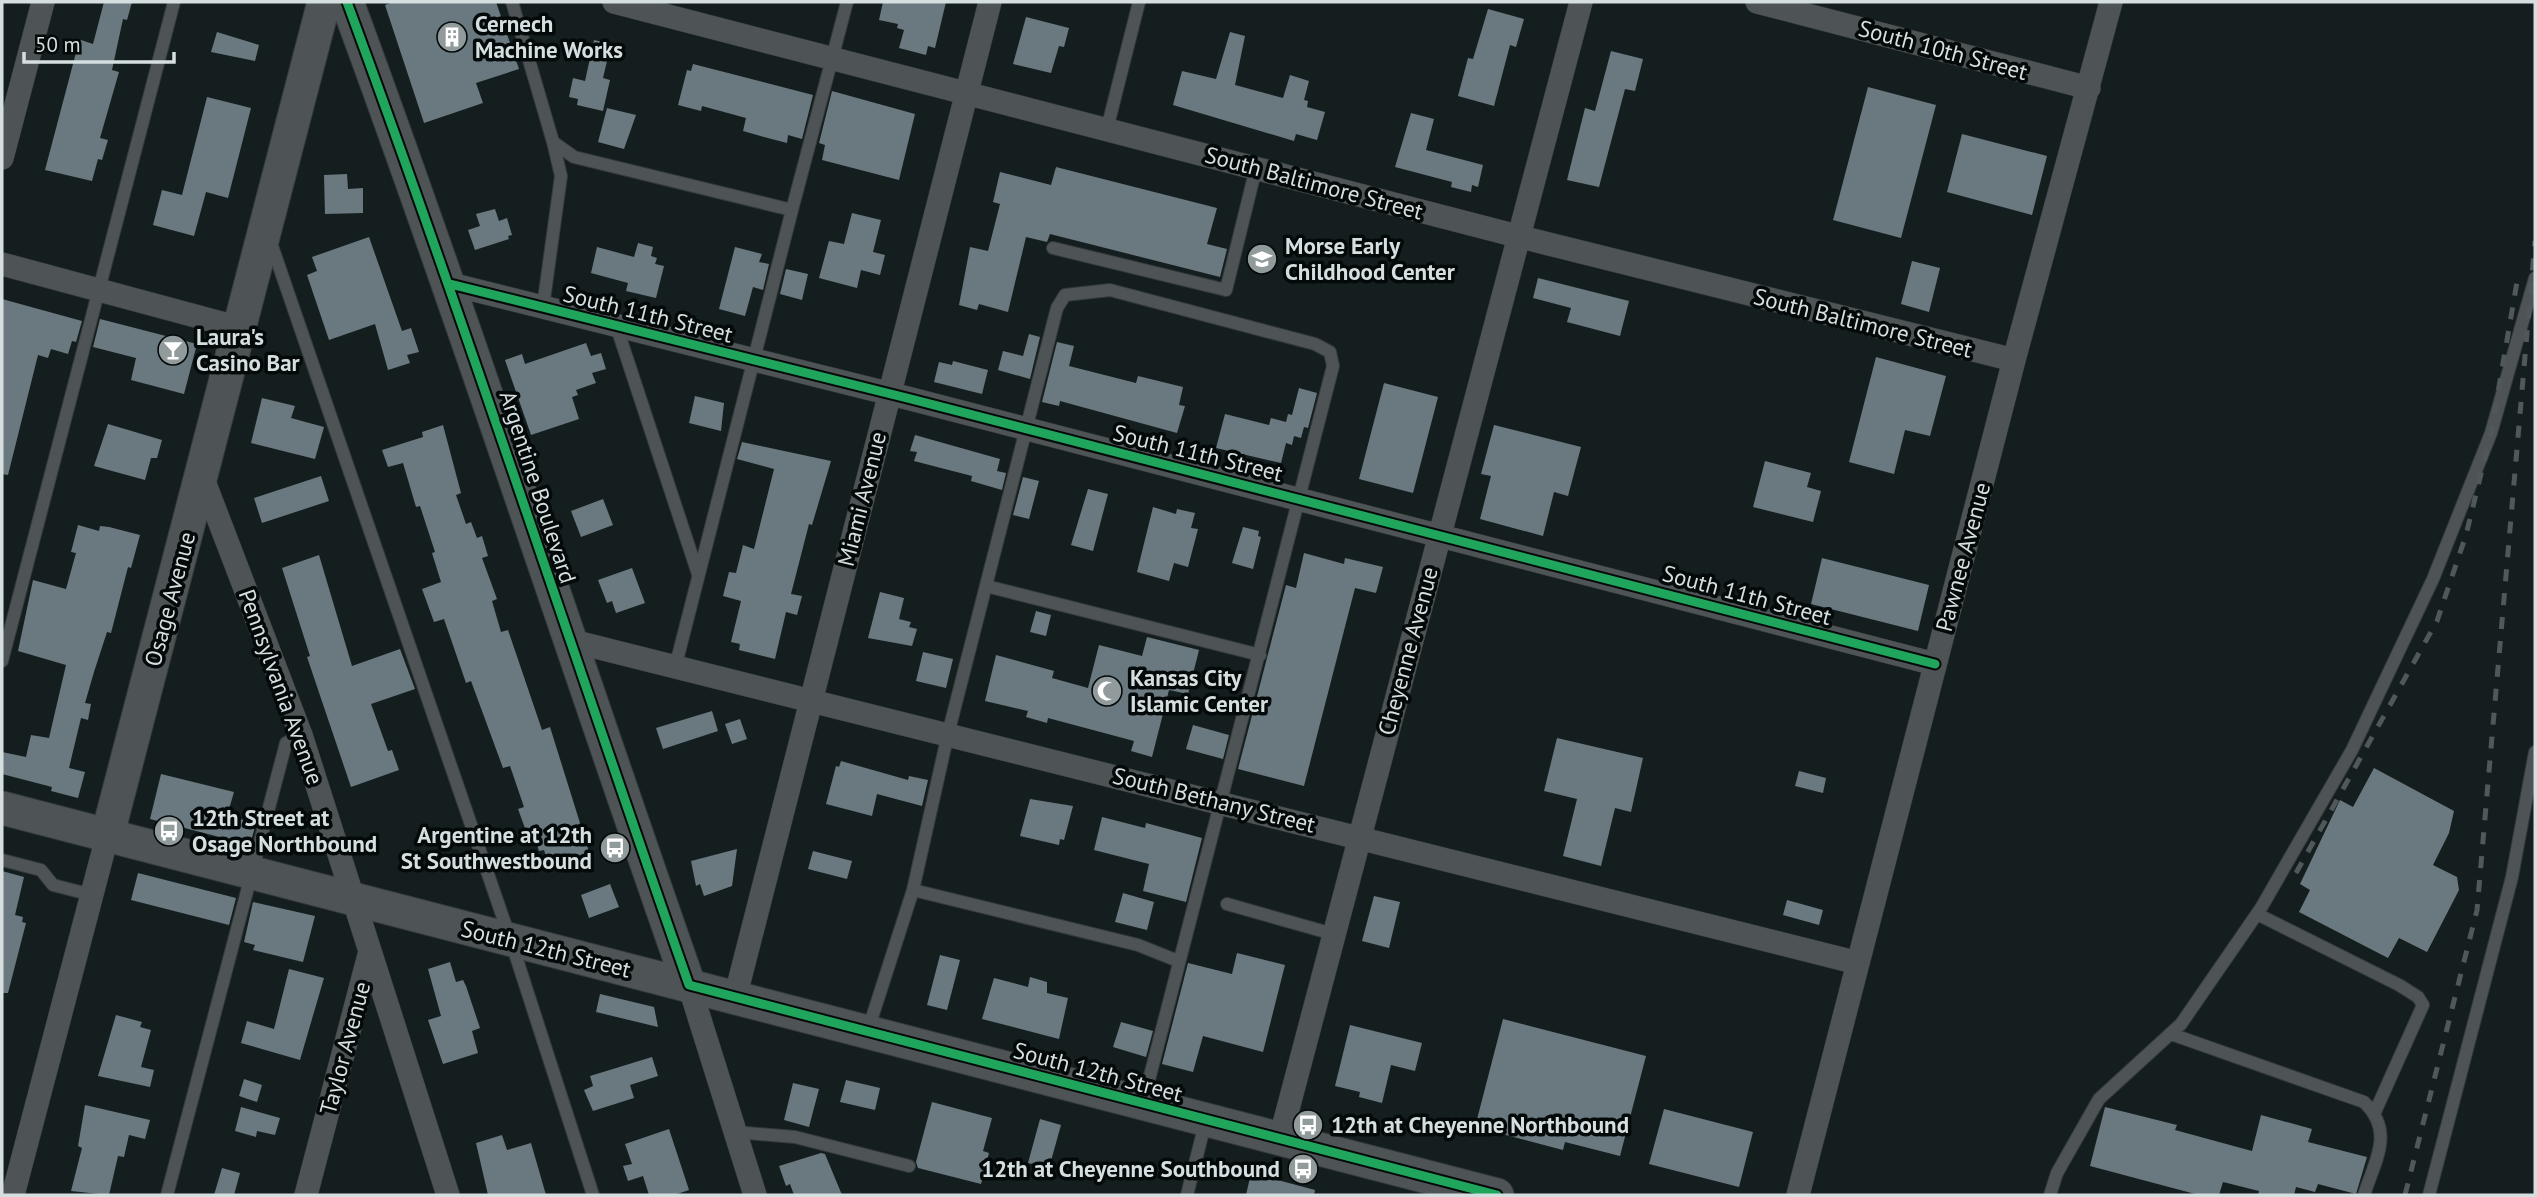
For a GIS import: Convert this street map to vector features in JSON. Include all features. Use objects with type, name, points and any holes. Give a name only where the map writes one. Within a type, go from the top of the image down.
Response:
[{"type":"street","points":[[2,158],[43,2]]},
{"type":"street","name":"Osage Avenue","points":[[13,1195],[267,229],[324,2]]},
{"type":"street","name":"Argentine Boulevard","points":[[347,2],[450,284],[568,640],[689,985],[755,1195]]},
{"type":"street","name":"South Baltimore Street","points":[[614,2],[1517,236],[2014,360]]},
{"type":"street","name":"Miami Avenue","points":[[736,998],[990,2]]},
{"type":"street","name":"Cheyenne Avenue","points":[[1280,1139],[1358,836],[1581,2]]},
{"type":"street","name":"South 10th Street","points":[[1757,2],[2089,88]]},
{"type":"street","name":"Pawnee Avenue","points":[[1798,1195],[2014,360],[2110,2]]},
{"type":"street","points":[[2,264],[240,328]]},
{"type":"street","name":"South 11th Street","points":[[450,284],[889,393],[1936,664]]},
{"type":"street","name":"Pennsylvania Avenue","points":[[202,476],[301,735],[355,901]]},
{"type":"street","name":"South Bethany Street","points":[[568,640],[1858,963]]},
{"type":"street","name":"South 12th Street","points":[[2,808],[1497,1195]]},
{"type":"street","name":"Taylor Avenue","points":[[307,1194],[369,955],[355,901]]},
{"type":"street","points":[[369,955],[448,1195]]},
{"type":"lane","points":[[2,661],[174,2]]},
{"type":"lane","points":[[512,2],[561,176],[543,307]]},
{"type":"lane","points":[[676,667],[847,2]]},
{"type":"lane","points":[[1107,129],[1139,2]]},
{"type":"lane","points":[[552,142],[574,157],[792,210]]},
{"type":"lane","points":[[561,176],[574,157]]},
{"type":"lane","points":[[1053,248],[1226,290],[1256,168]]},
{"type":"lane","points":[[267,229],[511,941],[593,1195]]},
{"type":"lane","points":[[2050,1195],[2057,1173],[2099,1099],[2181,1024],[2257,914],[2352,750],[2433,579],[2491,433],[2511,373],[2535,278]]},
{"type":"lane","points":[[867,1032],[913,890],[948,734],[1057,308],[1065,295],[1111,290],[1315,344],[1330,352],[1333,366],[1143,1103]]},
{"type":"lane","points":[[616,326],[698,574]]},
{"type":"lane","points":[[986,586],[1259,655]]},
{"type":"lane","points":[[167,1195],[286,743],[301,735]]},
{"type":"lane","points":[[2429,1195],[2512,877],[2535,752]]},
{"type":"lane","points":[[2,860],[41,870],[54,885],[92,895]]},
{"type":"lane","points":[[913,890],[1138,945],[1178,961]]},
{"type":"lane","points":[[1227,904],[1333,934]]},
{"type":"lane","points":[[2257,914],[2399,985],[2417,996],[2423,1005],[2375,1112]]},
{"type":"lane","points":[[2171,1034],[2364,1102],[2375,1112],[2383,1135],[2364,1195]]},
{"type":"lane","points":[[1187,1195],[1206,1120]]},
{"type":"lane","points":[[735,1132],[795,1138],[909,1166]]},
{"type":"building","points":[[104,2],[132,2],[127,20],[123,19],[112,70],[119,72],[100,138],[108,140],[102,160],[98,159],[92,181],[45,170],[78,45],[81,40],[93,44]]},
{"type":"building","name":"Cernech Machine Works","points":[[393,2],[496,2],[519,69],[476,83],[483,103],[424,123],[385,5]]},
{"type":"building","points":[[883,2],[946,2],[935,48],[928,46],[926,55],[899,48],[904,30],[897,28],[898,24],[879,20]]},
{"type":"building","points":[[1488,9],[1524,19],[1516,47],[1510,45],[1494,106],[1458,96],[1468,58],[1473,59]]},
{"type":"building","points":[[1026,17],[1069,28],[1064,47],[1059,46],[1051,73],[1013,64]]},
{"type":"building","points":[[217,32],[259,45],[255,61],[211,52]]},
{"type":"building","points":[[1230,32],[1245,36],[1235,85],[1283,98],[1290,75],[1309,81],[1304,100],[1308,101],[1307,107],[1325,112],[1317,140],[1296,134],[1294,141],[1173,105],[1182,71],[1216,79]]},
{"type":"building","points":[[594,40],[611,44],[603,78],[610,80],[603,111],[577,105],[578,99],[569,97],[573,78],[585,81]]},
{"type":"building","points":[[1611,51],[1643,59],[1635,91],[1625,89],[1599,187],[1567,180],[1585,108],[1595,111]]},
{"type":"building","points":[[693,64],[813,95],[802,139],[788,135],[787,143],[764,137],[743,131],[746,118],[702,106],[701,111],[678,105],[687,70],[691,71]]},
{"type":"building","points":[[1868,87],[1936,105],[1901,238],[1833,220]]},
{"type":"building","points":[[832,91],[915,114],[899,180],[822,160],[825,145],[819,143]]},
{"type":"building","points":[[207,97],[251,108],[228,198],[206,192],[194,236],[153,225],[162,190],[182,195]]},
{"type":"building","points":[[607,108],[636,115],[624,149],[598,142]]},
{"type":"building","points":[[1411,113],[1434,119],[1426,150],[1483,165],[1478,187],[1472,185],[1471,192],[1451,187],[1452,182],[1395,167]]},
{"type":"building","points":[[1962,134],[2047,156],[2032,215],[1947,192]]},
{"type":"building","points":[[1056,167],[1217,208],[1207,244],[1227,249],[1220,277],[1050,234],[1047,242],[1026,237],[1008,312],[979,304],[977,310],[959,305],[970,247],[988,251],[1000,204],[993,202],[1000,172],[1051,185]]},
{"type":"building","points":[[347,174],[348,189],[363,188],[363,213],[325,214],[324,175]]},
{"type":"building","points":[[495,209],[499,221],[507,218],[512,235],[508,236],[509,239],[475,250],[468,230],[480,226],[476,214]]},
{"type":"building","points":[[852,213],[881,220],[873,252],[885,255],[880,275],[861,270],[857,288],[819,278],[829,241],[844,244]]},
{"type":"building","points":[[369,237],[402,331],[411,328],[419,352],[407,355],[410,363],[388,370],[375,324],[329,340],[307,275],[317,271],[312,257]]},
{"type":"building","points":[[638,243],[653,247],[651,256],[657,258],[655,264],[664,266],[656,298],[626,291],[628,283],[591,273],[597,247],[634,257]]},
{"type":"building","points":[[735,247],[762,254],[759,262],[769,264],[763,290],[753,287],[745,316],[719,309]]},
{"type":"building","points":[[1912,261],[1940,268],[1929,312],[1901,304]]},
{"type":"building","points":[[786,269],[808,274],[802,300],[780,294]]},
{"type":"building","points":[[1538,278],[1629,301],[1620,336],[1567,322],[1571,308],[1533,298]]},
{"type":"building","points":[[2,299],[82,321],[76,342],[72,341],[68,354],[51,349],[48,358],[38,355],[8,475],[2,474]]},
{"type":"building","points":[[100,319],[197,344],[184,394],[131,380],[136,358],[93,347]]},
{"type":"building","points":[[1029,334],[1040,337],[1030,379],[998,370],[1003,351],[1023,356]]},
{"type":"building","points":[[1057,342],[1074,346],[1069,366],[1136,383],[1138,376],[1183,387],[1179,405],[1185,406],[1177,433],[1060,401],[1059,406],[1042,402]]},
{"type":"building","points":[[586,343],[591,356],[601,353],[606,369],[592,373],[596,383],[576,390],[578,395],[572,397],[579,419],[531,435],[505,360],[522,354],[525,364]]},
{"type":"building","points":[[1876,357],[1946,376],[1930,436],[1905,430],[1894,474],[1849,462]]},
{"type":"building","points":[[953,361],[988,370],[982,394],[934,382],[939,362],[952,365]]},
{"type":"building","points":[[1384,383],[1438,397],[1413,493],[1359,479]]},
{"type":"building","points":[[1299,388],[1317,393],[1308,428],[1304,427],[1301,438],[1294,436],[1292,445],[1286,443],[1281,463],[1216,448],[1225,414],[1269,425],[1271,418],[1286,422],[1288,414],[1292,415]]},
{"type":"building","points":[[695,396],[724,403],[721,431],[689,423]]},
{"type":"building","points":[[262,398],[295,406],[291,418],[324,427],[315,459],[251,443]]},
{"type":"building","points":[[108,424],[162,440],[157,458],[151,458],[145,480],[94,466]]},
{"type":"building","points":[[443,425],[461,493],[456,495],[466,524],[471,522],[477,538],[482,536],[488,556],[482,558],[497,599],[492,601],[501,632],[508,630],[542,730],[550,727],[590,855],[550,869],[544,850],[539,851],[532,829],[526,831],[518,809],[524,807],[510,766],[503,768],[471,681],[466,683],[444,619],[434,622],[422,589],[441,582],[432,553],[435,552],[420,506],[416,507],[403,463],[388,467],[382,450],[423,437],[422,432]]},
{"type":"building","points":[[1494,425],[1581,447],[1568,496],[1554,492],[1543,536],[1480,519],[1491,476],[1481,474]]},
{"type":"building","points":[[915,435],[1000,459],[997,471],[1006,473],[1002,490],[971,481],[972,476],[914,461],[917,452],[910,451]]},
{"type":"building","points":[[742,442],[831,461],[812,525],[809,524],[791,594],[802,596],[797,615],[786,612],[775,659],[739,650],[740,644],[731,642],[741,601],[723,596],[729,572],[736,573],[743,545],[754,549],[774,469],[737,459]]},
{"type":"building","points":[[1765,461],[1811,473],[1807,487],[1821,491],[1813,522],[1753,507]]},
{"type":"building","points":[[321,476],[329,501],[262,523],[254,498]]},
{"type":"building","points":[[1023,477],[1039,481],[1029,519],[1013,515]]},
{"type":"building","points":[[1088,489],[1108,494],[1093,551],[1071,545]]},
{"type":"building","points":[[603,499],[613,525],[581,537],[571,511]]},
{"type":"building","points":[[1153,507],[1176,514],[1177,509],[1195,513],[1191,528],[1198,529],[1188,567],[1174,563],[1169,581],[1137,572]]},
{"type":"building","points":[[78,525],[99,531],[100,526],[109,527],[140,535],[131,568],[128,567],[111,633],[107,632],[85,703],[91,704],[88,720],[81,718],[69,768],[85,772],[78,798],[51,791],[52,787],[2,774],[2,752],[26,757],[31,735],[49,738],[66,665],[18,651],[33,580],[66,589],[76,553],[71,552]]},
{"type":"building","points":[[1243,527],[1259,531],[1258,536],[1261,537],[1253,569],[1232,563]]},
{"type":"building","points":[[1304,553],[1344,564],[1345,558],[1383,567],[1376,593],[1355,588],[1304,786],[1238,769],[1286,585],[1296,588]]},
{"type":"building","points":[[319,555],[352,666],[400,649],[415,689],[371,704],[388,751],[392,750],[399,770],[351,787],[307,657],[310,656],[282,568]]},
{"type":"building","points":[[1822,558],[1929,585],[1918,631],[1811,604]]},
{"type":"building","points":[[632,568],[645,603],[616,613],[612,601],[607,603],[598,580]]},
{"type":"building","points":[[880,592],[904,598],[899,619],[911,622],[909,627],[917,629],[912,646],[868,638]]},
{"type":"building","points":[[1036,611],[1051,615],[1046,636],[1030,632]]},
{"type":"building","points":[[1147,637],[1199,650],[1188,694],[1169,690],[1152,757],[1131,751],[1134,741],[1048,718],[1047,723],[1026,717],[1028,711],[985,701],[996,655],[1054,671],[1052,678],[1088,688],[1099,645],[1142,656]]},
{"type":"building","points":[[923,652],[953,659],[946,688],[916,681]]},
{"type":"building","points":[[712,711],[718,731],[663,749],[656,728]]},
{"type":"building","points":[[740,719],[747,739],[732,744],[725,724]]},
{"type":"building","points":[[1193,725],[1229,735],[1223,759],[1186,749]]},
{"type":"building","points":[[1557,738],[1643,758],[1631,812],[1615,808],[1601,866],[1563,856],[1577,799],[1544,791]]},
{"type":"building","points":[[841,761],[908,780],[909,776],[928,780],[922,806],[877,794],[872,816],[826,804],[836,766],[839,767]]},
{"type":"building","points":[[2374,768],[2454,811],[2449,833],[2433,865],[2457,877],[2459,890],[2427,952],[2399,938],[2388,958],[2299,912],[2310,890],[2300,884],[2340,800],[2353,807]]},
{"type":"building","points":[[1799,771],[1826,778],[1823,793],[1795,786]]},
{"type":"building","points":[[161,774],[234,792],[227,816],[256,823],[250,845],[150,819]]},
{"type":"building","points":[[1030,799],[1073,806],[1064,840],[1060,839],[1059,845],[1020,836]]},
{"type":"building","points":[[1102,817],[1145,828],[1146,823],[1202,838],[1186,902],[1143,891],[1149,864],[1094,850]]},
{"type":"building","points":[[737,849],[732,886],[704,896],[700,884],[696,886],[691,861]]},
{"type":"building","points":[[813,851],[852,861],[847,879],[808,869]]},
{"type":"building","points":[[2,871],[24,877],[15,915],[23,917],[22,922],[26,923],[8,993],[2,993]]},
{"type":"building","points":[[138,873],[236,898],[229,925],[131,900]]},
{"type":"building","points":[[610,884],[619,907],[589,918],[581,895]]},
{"type":"building","points":[[1123,893],[1154,902],[1147,930],[1115,922]]},
{"type":"building","points":[[1374,896],[1400,902],[1389,948],[1362,941]]},
{"type":"building","points":[[1787,900],[1823,910],[1819,925],[1783,915]]},
{"type":"building","points":[[253,902],[315,916],[303,962],[253,950],[255,945],[244,942]]},
{"type":"building","points":[[1237,953],[1285,965],[1263,1052],[1203,1036],[1193,1072],[1162,1064],[1188,963],[1232,974]]},
{"type":"building","points":[[940,955],[960,960],[947,1010],[927,1005]]},
{"type":"building","points":[[450,962],[456,982],[463,980],[466,986],[480,1028],[472,1031],[478,1053],[443,1064],[428,1020],[441,1016],[428,969]]},
{"type":"building","points":[[289,969],[324,978],[300,1060],[241,1043],[247,1021],[274,1029]]},
{"type":"building","points":[[1030,977],[1047,982],[1047,993],[1068,998],[1059,1039],[982,1019],[994,978],[1028,987]]},
{"type":"building","points":[[600,994],[654,1007],[658,1027],[596,1012]]},
{"type":"building","points":[[116,1015],[142,1022],[140,1027],[151,1030],[141,1067],[154,1070],[150,1087],[98,1076]]},
{"type":"building","points":[[1503,1019],[1646,1056],[1620,1156],[1565,1142],[1563,1150],[1475,1127]]},
{"type":"building","points":[[1121,1022],[1153,1031],[1146,1057],[1113,1047]]},
{"type":"building","points":[[1350,1025],[1422,1043],[1415,1071],[1391,1065],[1382,1103],[1359,1097],[1360,1092],[1335,1086]]},
{"type":"building","points":[[652,1057],[658,1076],[630,1085],[634,1098],[593,1111],[584,1090],[593,1086],[590,1076]]},
{"type":"building","points":[[244,1079],[262,1085],[257,1102],[239,1096]]},
{"type":"building","points":[[846,1080],[880,1088],[875,1110],[840,1102]]},
{"type":"building","points":[[793,1083],[819,1089],[809,1127],[784,1120]]},
{"type":"building","points":[[932,1102],[992,1118],[983,1151],[989,1153],[981,1184],[918,1168],[916,1162]]},
{"type":"building","points":[[85,1105],[150,1120],[145,1139],[129,1135],[124,1157],[118,1156],[109,1195],[71,1191],[82,1148],[78,1146]]},
{"type":"building","points":[[241,1107],[280,1118],[275,1135],[257,1131],[256,1137],[235,1131]]},
{"type":"building","points":[[2105,1107],[2177,1125],[2175,1130],[2252,1151],[2261,1115],[2312,1129],[2308,1142],[2367,1157],[2356,1194],[2318,1184],[2315,1192],[2296,1187],[2294,1195],[2258,1195],[2259,1191],[2223,1182],[2219,1195],[2199,1195],[2090,1166]]},
{"type":"building","points":[[1664,1109],[1753,1132],[1739,1187],[1649,1164]]},
{"type":"building","points":[[1040,1119],[1061,1125],[1049,1168],[1028,1163]]},
{"type":"building","points":[[669,1129],[689,1190],[674,1195],[649,1195],[643,1176],[628,1181],[623,1166],[632,1164],[625,1144]]},
{"type":"building","points":[[502,1135],[507,1150],[531,1143],[546,1195],[488,1195],[476,1143]]},
{"type":"building","points":[[825,1154],[842,1195],[794,1195],[790,1184],[786,1186],[779,1166]]},
{"type":"building","points":[[222,1168],[240,1173],[234,1195],[214,1195]]},
{"type":"building","points":[[1251,1173],[1315,1190],[1314,1195],[1246,1195]]},
{"type":"railway","points":[[2405,1195],[2477,910],[2535,241]]},
{"type":"railway","points":[[2296,873],[2437,621],[2466,535],[2491,433],[2517,282]]},
{"type":"cycle path","points":[[347,2],[435,247],[689,985],[1497,1195]]},
{"type":"cycle path","points":[[450,284],[911,399],[1935,664]]},
{"type":"place","name":"Cernech Machine Works","points":[[452,37]]},
{"type":"place","name":"Morse Early Childhood Center","points":[[1262,259]]},
{"type":"place","name":"Laura's Casino Bar","points":[[173,350]]},
{"type":"place","name":"Kansas City Islamic Center","points":[[1107,691]]},
{"type":"place","name":"12th Street at Osage Northbound","points":[[169,831]]},
{"type":"place","name":"Argentine at 12th St Southwestbound","points":[[615,848]]},
{"type":"place","name":"12th at Cheyenne Northbound","points":[[1308,1125]]},
{"type":"place","name":"12th at Cheyenne Southbound","points":[[1303,1169]]}]
